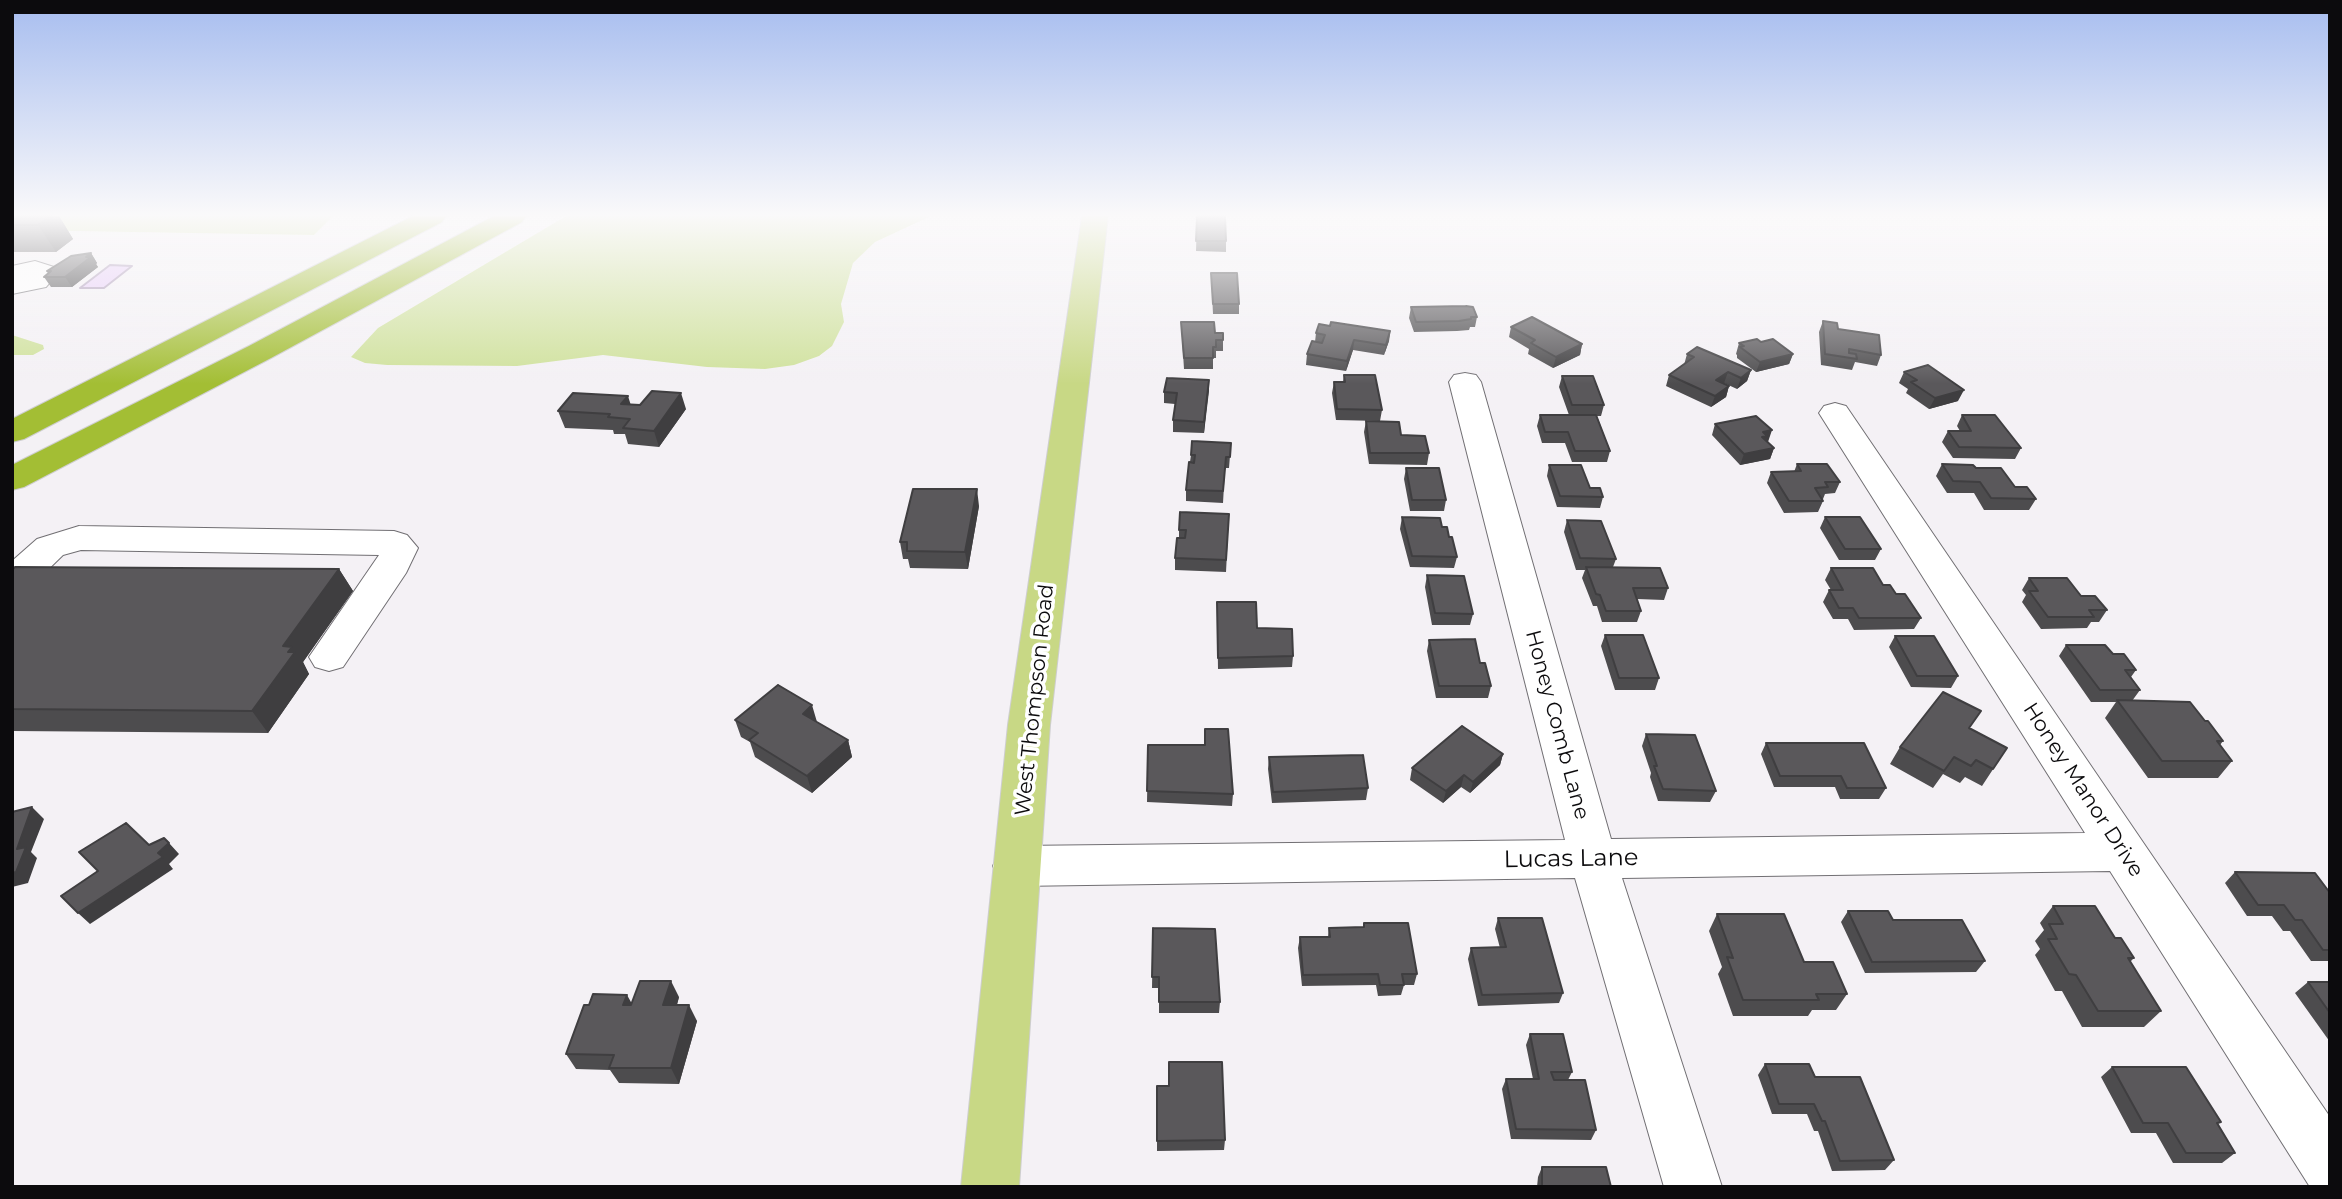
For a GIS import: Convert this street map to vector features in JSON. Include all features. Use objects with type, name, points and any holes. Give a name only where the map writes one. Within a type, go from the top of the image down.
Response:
[{"type":"highway","points":[[12,432],[324,272]]},
{"type":"highway","points":[[12,479],[249,358],[409,272]]},
{"type":"main road","name":"West Thompson Road","points":[[990,1187],[1031,712],[1088,272]]},
{"type":"street","points":[[12,286],[36,281],[44,273],[42,272]]},
{"type":"street","name":"Honey Comb Lane","points":[[1465,382],[1593,859],[1693,1187]]},
{"type":"street","name":"Honey Manor Drive","points":[[1835,413],[2330,1167]]},
{"type":"street","points":[[12,583],[50,547],[83,538],[394,543],[400,548],[393,564],[329,657]]},
{"type":"street","name":"Lucas Lane","points":[[1017,866],[2124,852]]},
{"type":"green space","points":[[472,272],[850,272],[841,304],[844,322],[832,346],[819,356],[794,365],[765,369],[707,367],[603,355],[517,366],[387,365],[365,363],[351,357],[378,328]]},
{"type":"green space","points":[[12,335],[43,345],[44,349],[33,355],[12,355]]},
{"type":"shaded area","points":[[101,272],[124,272],[104,288],[80,288]]},
{"type":"building","points":[[50,272],[72,272],[65,277],[44,277]]},
{"type":"building","points":[[1211,273],[1237,273],[1239,304],[1213,304]]},
{"type":"building","points":[[1411,307],[1473,307],[1477,317],[1459,321],[1416,322]]},
{"type":"building","points":[[1532,317],[1582,344],[1556,357],[1531,343],[1535,340],[1511,327]]},
{"type":"building","points":[[1823,321],[1837,323],[1838,329],[1879,335],[1881,355],[1849,349],[1849,353],[1856,354],[1857,359],[1825,354]]},
{"type":"building","points":[[1181,322],[1214,322],[1215,333],[1223,333],[1223,340],[1216,340],[1213,358],[1184,358]]},
{"type":"building","points":[[1331,322],[1390,331],[1386,345],[1354,340],[1347,361],[1307,354],[1312,341],[1322,343],[1325,335],[1316,333],[1319,324],[1330,326]]},
{"type":"building","points":[[1757,339],[1761,342],[1773,339],[1793,354],[1760,362],[1740,347],[1744,346],[1739,343]]},
{"type":"building","points":[[1697,347],[1751,370],[1741,378],[1728,372],[1716,380],[1729,386],[1715,396],[1669,375],[1694,357],[1687,354]]},
{"type":"building","points":[[1928,365],[1964,390],[1935,398],[1911,382],[1917,380],[1904,372]]},
{"type":"building","points":[[1344,375],[1375,375],[1382,410],[1337,409],[1334,382],[1345,382]]},
{"type":"building","points":[[1562,376],[1593,376],[1604,405],[1572,405]]},
{"type":"building","points":[[1167,378],[1209,380],[1204,422],[1173,420],[1177,393],[1164,392]]},
{"type":"building","points":[[652,391],[681,393],[654,431],[623,428],[630,419],[608,417],[610,414],[558,411],[573,393],[628,396],[621,404],[640,405]]},
{"type":"building","points":[[1540,415],[1596,415],[1610,451],[1575,451],[1568,432],[1545,432]]},
{"type":"building","points":[[1962,415],[1995,415],[2021,448],[1959,447],[1948,431],[1971,431]]},
{"type":"building","points":[[1756,416],[1772,430],[1763,432],[1767,436],[1762,437],[1774,448],[1744,454],[1715,424]]},
{"type":"building","points":[[1366,421],[1399,422],[1401,435],[1425,436],[1429,453],[1370,453]]},
{"type":"building","points":[[1192,441],[1231,443],[1230,457],[1226,457],[1223,491],[1186,490],[1189,462],[1194,463],[1195,455],[1191,455]]},
{"type":"building","points":[[1797,464],[1827,464],[1840,482],[1825,482],[1828,487],[1815,488],[1823,501],[1789,501],[1771,472],[1801,471]]},
{"type":"building","points":[[1942,464],[2001,468],[2015,487],[2027,487],[2036,499],[1991,498],[1980,482],[1953,481]]},
{"type":"building","points":[[1549,465],[1581,465],[1590,488],[1600,488],[1603,497],[1560,496]]},
{"type":"building","points":[[1406,468],[1439,468],[1446,500],[1412,500]]},
{"type":"building","points":[[913,489],[977,489],[965,552],[907,551],[907,542],[900,542]]},
{"type":"building","points":[[1180,512],[1229,514],[1226,560],[1175,558],[1177,538],[1185,538],[1186,530],[1179,530]]},
{"type":"building","points":[[1402,517],[1440,518],[1442,527],[1447,527],[1449,537],[1452,537],[1457,557],[1412,556]]},
{"type":"building","points":[[1825,517],[1860,517],[1881,549],[1845,549]]},
{"type":"building","points":[[1567,520],[1601,521],[1616,559],[1580,558]]},
{"type":"building","points":[[15,567],[339,569],[283,646],[292,647],[288,652],[295,652],[252,711],[12,709],[12,570]]},
{"type":"building","points":[[1586,567],[1660,568],[1668,588],[1633,588],[1641,611],[1606,611]]},
{"type":"building","points":[[1831,568],[1873,568],[1883,585],[1890,585],[1896,594],[1905,594],[1921,618],[1859,618],[1853,608],[1839,608],[1829,590],[1843,590]]},
{"type":"building","points":[[1427,575],[1464,576],[1473,614],[1435,613]]},
{"type":"building","points":[[2029,578],[2067,578],[2081,596],[2095,596],[2107,610],[2089,610],[2094,617],[2048,617],[2029,591],[2038,591]]},
{"type":"building","points":[[1217,602],[1256,602],[1257,628],[1292,629],[1293,656],[1218,658]]},
{"type":"building","points":[[1605,635],[1643,635],[1659,678],[1619,678]]},
{"type":"building","points":[[1895,636],[1934,636],[1958,676],[1917,676]]},
{"type":"building","points":[[1475,639],[1480,663],[1485,663],[1491,686],[1439,686],[1429,640]]},
{"type":"building","points":[[2066,645],[2105,645],[2113,654],[2124,654],[2136,670],[2125,670],[2140,690],[2100,690]]},
{"type":"building","points":[[778,685],[812,705],[803,714],[848,740],[807,776],[749,740],[758,733],[735,720]]},
{"type":"building","points":[[1943,692],[1981,711],[1969,728],[2007,748],[1993,769],[1976,760],[1971,766],[1954,757],[1944,771],[1900,747]]},
{"type":"building","points":[[2117,700],[2190,702],[2223,741],[2217,741],[2232,761],[2162,761]]},
{"type":"building","points":[[1462,726],[1503,754],[1473,782],[1464,775],[1446,791],[1412,768]]},
{"type":"building","points":[[1205,729],[1228,729],[1233,794],[1147,791],[1148,745],[1205,745]]},
{"type":"building","points":[[1646,734],[1695,735],[1716,791],[1663,789]]},
{"type":"building","points":[[1766,743],[1864,743],[1886,788],[1847,788],[1841,776],[1780,776]]},
{"type":"building","points":[[1363,755],[1368,788],[1273,792],[1269,757]]},
{"type":"building","points":[[32,807],[17,849],[26,847],[16,872],[12,873],[12,812]]},
{"type":"building","points":[[126,823],[149,845],[164,838],[169,843],[158,853],[163,857],[78,913],[61,896],[98,871],[79,852]]},
{"type":"building","points":[[2235,872],[2315,873],[2330,893],[2330,950],[2323,950],[2302,920],[2295,920],[2284,905],[2258,905]]},
{"type":"building","points":[[2053,906],[2095,906],[2115,938],[2121,938],[2134,958],[2128,958],[2161,1011],[2098,1011],[2076,975],[2069,974],[2048,939],[2057,939],[2049,924],[2063,924]]},
{"type":"building","points":[[1848,911],[1888,911],[1893,920],[1962,920],[1985,961],[1872,962]]},
{"type":"building","points":[[1717,914],[1784,914],[1804,962],[1833,962],[1847,994],[1816,994],[1819,1000],[1743,1000],[1727,957],[1733,958]]},
{"type":"building","points":[[1498,918],[1542,918],[1563,993],[1482,995],[1471,948],[1506,947]]},
{"type":"building","points":[[1364,923],[1408,923],[1417,974],[1402,974],[1404,985],[1380,985],[1378,974],[1303,975],[1300,937],[1330,937],[1329,928],[1364,927]]},
{"type":"building","points":[[1153,928],[1215,929],[1220,1002],[1159,1002],[1159,977],[1152,977]]},
{"type":"building","points":[[640,981],[671,981],[663,1005],[689,1005],[671,1068],[609,1068],[614,1055],[566,1054],[584,1005],[589,1005],[593,994],[627,995],[623,1005],[631,1005]]},
{"type":"building","points":[[2308,982],[2330,982],[2330,1013]]},
{"type":"building","points":[[1530,1034],[1563,1034],[1572,1072],[1551,1072],[1554,1080],[1585,1080],[1596,1130],[1516,1129],[1506,1079],[1539,1079]]},
{"type":"building","points":[[1169,1062],[1222,1062],[1225,1140],[1157,1141],[1157,1086],[1169,1086]]},
{"type":"building","points":[[1765,1064],[1809,1064],[1815,1077],[1860,1077],[1894,1160],[1840,1161],[1825,1121],[1822,1121],[1814,1104],[1779,1104]]},
{"type":"building","points":[[2112,1067],[2186,1067],[2221,1122],[2217,1123],[2235,1153],[2186,1153],[2168,1123],[2143,1123]]},
{"type":"building","points":[[1542,1167],[1606,1167],[1611,1187],[1542,1187]]},
{"type":"building","points":[[2237,1186],[2238,1187],[2167,1187]]}]
